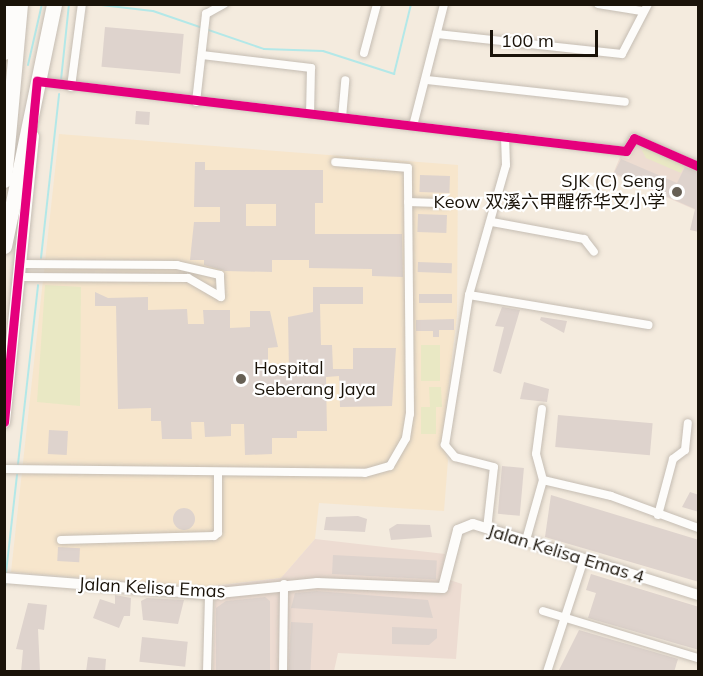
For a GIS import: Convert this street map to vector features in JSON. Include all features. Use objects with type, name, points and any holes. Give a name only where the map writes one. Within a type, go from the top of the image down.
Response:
[{"type":"highway","points":[[5,47],[8,4]]},
{"type":"highway","points":[[4,180],[20,4]]},
{"type":"highway","points":[[4,246],[54,4]]},
{"type":"main road","points":[[4,422],[21,270],[37,81]]},
{"type":"street","points":[[71,87],[82,4]]},
{"type":"street","points":[[196,102],[205,21],[210,9],[224,4]]},
{"type":"street","points":[[364,53],[376,4]]},
{"type":"street","points":[[413,126],[427,80],[444,4]]},
{"type":"street","points":[[437,34],[622,54],[644,8],[598,4]]},
{"type":"street","points":[[202,55],[311,68],[310,114]]},
{"type":"street","points":[[342,118],[345,80]]},
{"type":"street","points":[[427,80],[625,102]]},
{"type":"street","points":[[37,81],[196,102],[626,151],[634,138],[699,166]]},
{"type":"street","points":[[487,529],[494,467],[455,457],[445,445],[469,295],[492,222],[506,165],[505,136]]},
{"type":"street","points":[[4,469],[365,473],[390,466],[406,438],[410,414],[408,168],[335,162]]},
{"type":"street","points":[[408,202],[446,203]]},
{"type":"street","points":[[492,222],[584,239],[594,252]]},
{"type":"street","points":[[177,265],[220,275],[220,297],[188,278],[90,279],[21,270],[177,265]]},
{"type":"street","points":[[90,266],[90,279]]},
{"type":"street","points":[[146,266],[146,278]]},
{"type":"street","points":[[469,295],[649,324]]},
{"type":"street","points":[[526,540],[543,480],[536,454],[542,409]]},
{"type":"street","points":[[658,515],[673,459],[684,450],[688,423]]},
{"type":"street","points":[[61,540],[214,536],[218,533],[218,472]]},
{"type":"street","points":[[543,480],[611,496],[699,528]]},
{"type":"street","name":"Jalan Kelisa Emas 4","points":[[443,588],[458,530],[467,524],[526,540],[699,595]]},
{"type":"street","points":[[547,672],[567,618],[584,560]]},
{"type":"street","name":"Jalan Kelisa Emas","points":[[10,579],[209,594],[284,584],[443,588]]},
{"type":"street","points":[[283,672],[284,584]]},
{"type":"street","points":[[207,672],[209,594]]},
{"type":"street","points":[[543,611],[699,658]]},
{"type":"shaded area","name":"Hospital Seberang Jaya","points":[[59,134],[458,165],[457,315],[442,442],[448,460],[444,511],[319,503],[315,539],[281,578],[202,587],[11,572]]},
{"type":"shaded area","name":"SJK (C) Seng Keow 双溪六甲醒侨华文小学","points":[[638,142],[698,168],[698,211],[613,174],[620,157],[629,159]]},
{"type":"shaded area","points":[[315,539],[445,554],[441,577],[462,584],[456,659],[338,653],[334,671],[213,672],[215,586],[281,578]]},
{"type":"green space","points":[[639,145],[684,166],[681,173],[646,158]]},
{"type":"green space","points":[[45,285],[81,287],[80,406],[37,402]]},
{"type":"green space","points":[[421,345],[440,345],[440,381],[421,381]]},
{"type":"green space","points":[[429,387],[441,387],[442,407],[436,407],[436,434],[421,434],[421,407],[430,407]]},
{"type":"building","points":[[105,27],[184,34],[180,74],[102,67]]},
{"type":"building","points":[[136,111],[150,112],[149,125],[135,124]]},
{"type":"building","points":[[621,159],[677,183],[685,167],[699,172],[699,232],[690,230],[695,209],[614,173]]},
{"type":"building","points":[[195,162],[205,162],[205,170],[323,170],[323,203],[315,203],[315,234],[402,234],[403,277],[372,276],[372,269],[309,268],[309,260],[272,260],[272,272],[225,271],[204,265],[204,260],[190,260],[194,222],[220,222],[220,207],[194,207]],"holes":[[[246,204],[276,204],[276,226],[246,226]]]},
{"type":"building","points":[[420,175],[450,176],[449,193],[419,192]]},
{"type":"building","points":[[418,214],[447,215],[446,233],[417,232]]},
{"type":"building","points":[[418,262],[452,263],[452,273],[418,272]]},
{"type":"building","points":[[313,287],[363,287],[363,304],[320,304],[321,345],[332,345],[333,369],[353,369],[353,348],[396,348],[392,406],[340,407],[339,376],[326,377],[327,431],[297,431],[297,438],[272,438],[272,454],[245,455],[244,424],[231,424],[231,436],[205,437],[204,422],[191,422],[192,439],[162,439],[161,421],[151,421],[151,408],[118,409],[116,306],[95,306],[95,292],[108,298],[148,297],[148,310],[187,309],[188,324],[204,324],[203,310],[230,310],[230,328],[250,327],[250,311],[270,311],[278,347],[268,348],[268,373],[289,372],[288,317],[313,312]]},
{"type":"building","points":[[419,294],[452,294],[452,303],[419,303]]},
{"type":"building","points":[[502,307],[520,310],[501,374],[493,371],[504,327],[495,326]]},
{"type":"building","points":[[541,317],[567,321],[564,333],[540,320]]},
{"type":"building","points":[[454,319],[454,330],[439,330],[439,337],[433,337],[433,331],[416,331],[416,320]]},
{"type":"building","points":[[524,382],[549,389],[547,402],[520,399]]},
{"type":"building","points":[[558,415],[653,423],[650,455],[555,447]]},
{"type":"building","points":[[49,430],[68,431],[67,455],[48,454]]},
{"type":"building","points":[[502,466],[524,468],[520,516],[498,514]]},
{"type":"building","points":[[690,492],[699,495],[699,512],[682,507]]},
{"type":"building","points":[[551,495],[699,540],[699,582],[545,537]]},
{"type":"building","points":[[180,508],[188,508],[195,515],[195,523],[188,530],[180,530],[173,523],[173,515]]},
{"type":"building","points":[[358,516],[367,519],[365,532],[324,530],[326,517]]},
{"type":"building","points":[[397,524],[430,525],[432,537],[391,540],[389,529]]},
{"type":"building","points":[[58,547],[80,548],[79,562],[57,561]]},
{"type":"building","points":[[333,555],[437,560],[436,579],[332,574]]},
{"type":"building","points":[[591,574],[699,607],[699,650],[588,618],[596,593],[586,590]]},
{"type":"building","points":[[317,591],[428,600],[433,618],[291,608],[295,593]]},
{"type":"building","points":[[115,595],[131,598],[130,616],[124,616],[119,628],[93,618],[100,599],[115,604]]},
{"type":"building","points":[[265,597],[270,601],[270,672],[216,672],[216,608],[226,601]]},
{"type":"building","points":[[147,598],[184,600],[178,624],[143,620],[141,601]]},
{"type":"building","points":[[28,603],[47,605],[44,630],[38,629],[40,672],[21,672],[23,650],[16,649]]},
{"type":"building","points":[[291,622],[313,623],[310,672],[288,672]]},
{"type":"building","points":[[392,627],[437,629],[437,638],[429,645],[392,644]]},
{"type":"building","points":[[579,630],[678,659],[674,672],[558,672]]},
{"type":"building","points":[[142,637],[188,642],[185,667],[139,662]]},
{"type":"building","points":[[88,657],[106,659],[105,672],[86,672]]},
{"type":"waterway","points":[[28,65],[42,4]]},
{"type":"waterway","points":[[61,80],[69,4]]},
{"type":"waterway","points":[[93,4],[153,11],[264,49],[323,51],[394,74],[411,4]]},
{"type":"waterway","points":[[41,258],[59,94]]},
{"type":"waterway","points":[[18,464],[38,285]]},
{"type":"waterway","points":[[6,573],[17,475]]},
{"type":"waterway","points":[[4,591],[6,582]]},
{"type":"transit line","points":[[4,422],[37,81],[626,151],[634,138],[698,166]]},
{"type":"place","name":"SJK (C) Seng Keow 双溪六甲醒侨华文小学","points":[[677,192]]},
{"type":"place","name":"Hospital Seberang Jaya","points":[[241,379]]}]
